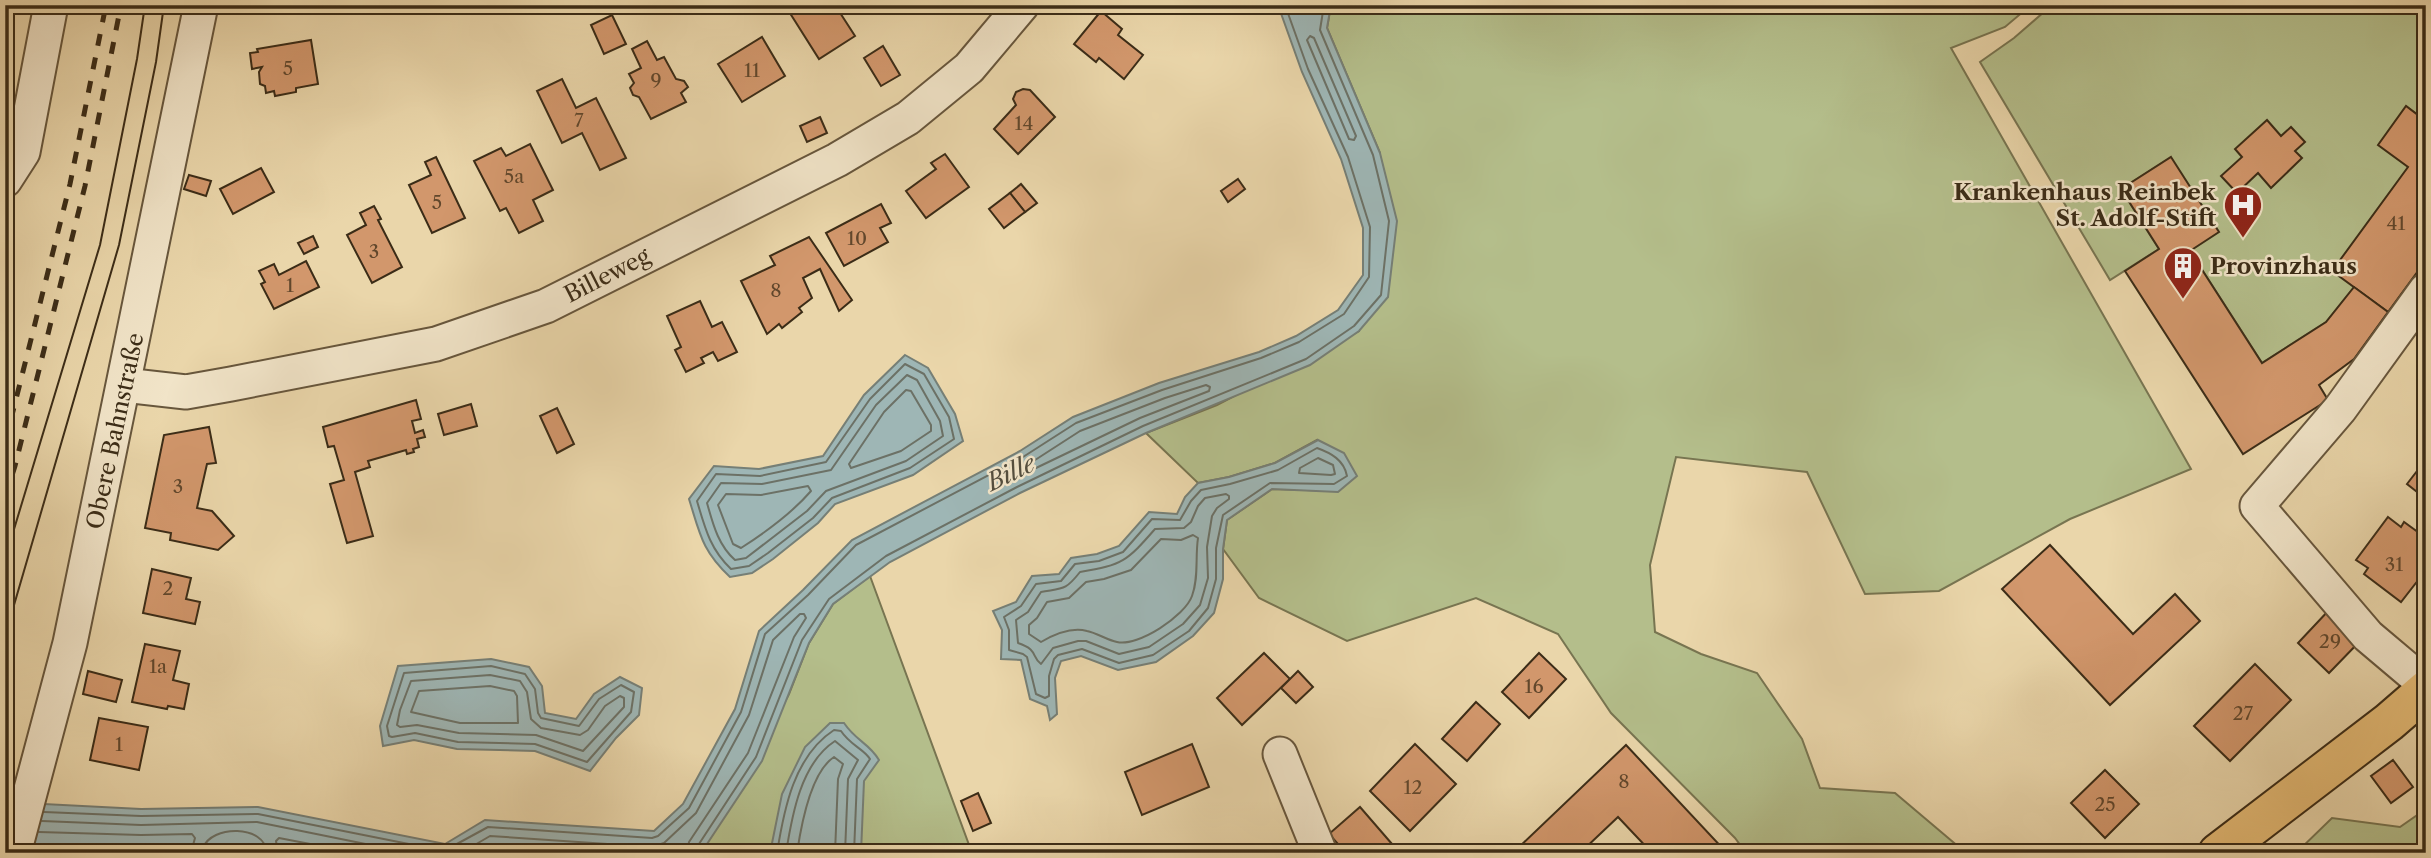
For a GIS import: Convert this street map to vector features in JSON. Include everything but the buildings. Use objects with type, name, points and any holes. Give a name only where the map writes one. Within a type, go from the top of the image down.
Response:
[{"type":"main road","points":[[2218,853],[2389,722],[2426,687]]},
{"type":"street","points":[[5,180],[23,152],[51,5]]},
{"type":"street","name":"Obere Bahnstraße","points":[[14,853],[70,643],[201,5]]},
{"type":"street","name":"Billeweg","points":[[124,385],[186,392],[231,384],[436,344],[546,306],[837,160],[908,118],[969,68],[1022,5]]},
{"type":"street","points":[[2426,290],[2340,410],[2257,506],[2368,636],[2426,687]]},
{"type":"street","points":[[1280,754],[1320,853]]},
{"type":"green space","points":[[1331,5],[2031,5],[2005,27],[1951,48],[2191,469],[2070,519],[1939,591],[1865,594],[1807,472],[1676,457],[1650,565],[1655,632],[1701,654],[1757,673],[1802,739],[1820,788],[1895,793],[1966,853],[1746,853],[1735,838],[1611,713],[1558,634],[1476,598],[1347,641],[1259,598],[1223,549],[1227,520],[1272,489],[1338,491],[1317,440],[1275,463],[1198,483],[1146,433],[1217,405],[1359,331],[1380,153],[1327,28]]},
{"type":"green space","points":[[2052,5],[2416,5],[2426,13],[2426,105],[2418,115],[2407,107],[2408,167],[2354,287],[2326,322],[2262,363],[2190,251],[2170,158],[2121,189],[2159,249],[2110,280],[1980,62],[2014,38]]},
{"type":"green space","points":[[870,576],[972,853],[701,853],[789,694],[809,643],[833,604]]},
{"type":"green space","points":[[2426,809],[2426,853],[2296,853],[2332,818],[2400,827]]},
{"type":"water","name":"Bille","points":[[1278,5],[1331,5],[1327,28],[1380,153],[1397,221],[1388,297],[1359,331],[1310,365],[1146,433],[1020,493],[890,562],[833,604],[809,643],[762,761],[701,853],[270,853],[243,848],[150,853],[5,853],[5,802],[141,809],[258,807],[445,844],[485,820],[654,831],[683,804],[735,709],[759,631],[852,540],[1020,451],[1073,417],[1159,383],[1259,352],[1296,336],[1338,310],[1363,275],[1363,228],[1341,159],[1302,72]]},
{"type":"water","points":[[905,355],[928,368],[955,414],[963,441],[913,475],[835,504],[818,523],[773,559],[752,573],[730,577],[708,550],[699,532],[689,499],[714,466],[759,469],[823,456],[864,395]]},
{"type":"water","points":[[1318,440],[1344,453],[1357,476],[1338,492],[1272,489],[1227,520],[1223,579],[1214,613],[1193,636],[1156,662],[1118,670],[1081,656],[1061,661],[1055,678],[1057,714],[1050,720],[1047,706],[1030,699],[1021,660],[1001,659],[1002,630],[993,611],[1016,602],[1032,576],[1059,574],[1071,558],[1097,554],[1119,546],[1149,512],[1177,514],[1185,497],[1198,483],[1275,463]]},
{"type":"water","points":[[491,659],[529,667],[542,686],[545,713],[576,719],[594,694],[620,677],[642,688],[639,715],[616,738],[590,771],[535,751],[457,749],[414,740],[383,746],[380,726],[398,666]]},
{"type":"water","points":[[830,723],[844,723],[879,760],[864,781],[861,853],[770,853],[782,794],[805,747]]},
{"type":"tram line","points":[[5,559],[100,245],[145,5]]},
{"type":"tram line","points":[[5,636],[119,245],[156,62],[164,5]]},
{"type":"railway","points":[[5,443],[70,184],[106,5]]},
{"type":"railway","points":[[5,497],[85,186],[121,5]]},
{"type":"place","name":"Krankenhaus Reinbek St. Adolf-Stift","points":[[2243,239]]},
{"type":"place","name":"Provinzhaus","points":[[2183,300]]}]
